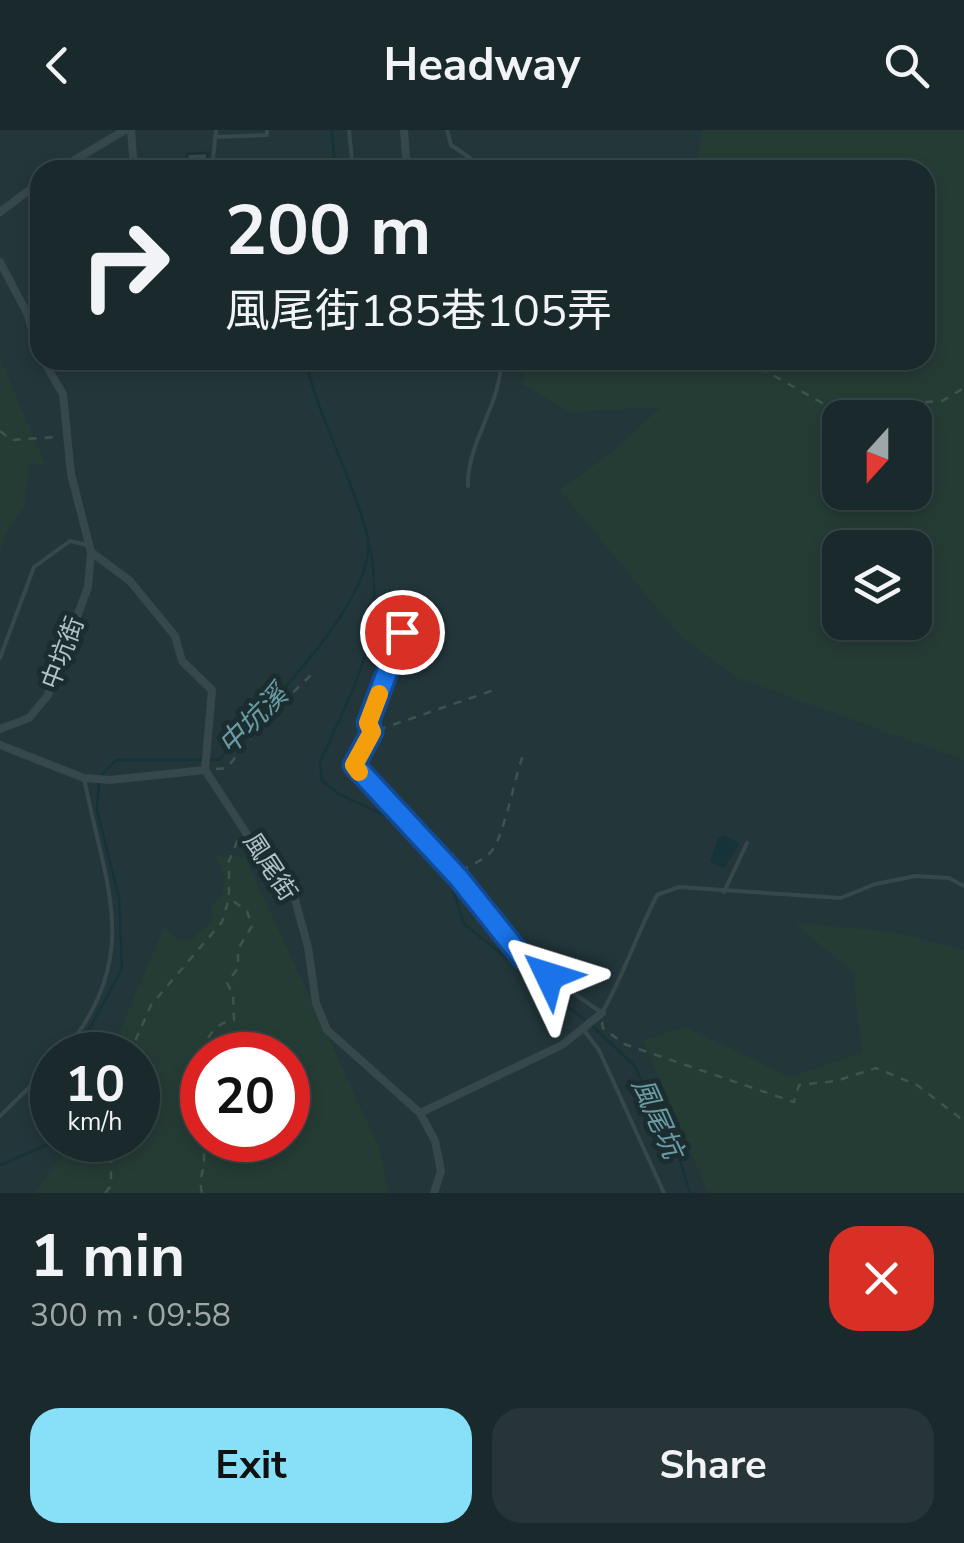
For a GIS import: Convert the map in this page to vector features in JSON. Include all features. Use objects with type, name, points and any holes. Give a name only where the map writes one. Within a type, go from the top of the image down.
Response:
[{"type":"street","points":[[76,160],[128,130],[132,160]]},
{"type":"street","points":[[404,130],[406,160]]},
{"type":"street","points":[[0,212],[30,190]]},
{"type":"street","points":[[0,262],[30,321]]},
{"type":"street","points":[[0,745],[84,778],[110,780],[204,770],[203,749],[212,690],[182,661],[175,636],[130,581],[91,552],[71,474],[63,394],[49,370]]},
{"type":"street","name":"中坑街","points":[[0,730],[28,718],[48,696],[88,587],[91,552]]},
{"type":"street","name":"風尾街","points":[[204,770],[273,874],[294,896],[308,947],[316,1004],[327,1030],[420,1114],[440,1156],[440,1178],[434,1193]]},
{"type":"street","points":[[420,1114],[562,1045],[602,1013]]},
{"type":"lane","points":[[213,160],[216,130]]},
{"type":"lane","points":[[216,138],[267,135],[267,130]]},
{"type":"lane","points":[[349,130],[352,160]]},
{"type":"lane","points":[[447,130],[451,144],[470,160]]},
{"type":"lane","points":[[468,486],[468,462],[501,388],[502,370]]},
{"type":"lane","points":[[0,658],[34,567],[70,542],[85,542],[91,552]]},
{"type":"lane","points":[[402,632],[368,723],[372,732],[354,765],[455,874],[522,957],[602,1013],[628,968],[637,933],[658,895],[679,887],[724,892],[760,889],[794,897],[841,898],[916,876],[949,878],[964,886]]},
{"type":"lane","points":[[80,1032],[94,1013],[108,976],[114,934],[102,842],[94,826],[84,778]]},
{"type":"lane","points":[[724,892],[747,843]]},
{"type":"lane","points":[[584,1029],[600,1050],[664,1193]]},
{"type":"lane","points":[[0,1116],[30,1086]]},
{"type":"path","points":[[764,370],[831,408],[942,402],[964,388]]},
{"type":"path","points":[[0,432],[11,440],[68,436]]},
{"type":"path","points":[[204,770],[227,768],[263,722],[314,672]]},
{"type":"path","points":[[372,732],[494,690]]},
{"type":"path","points":[[455,874],[490,853],[501,836],[511,784],[524,753]]},
{"type":"path","points":[[139,1032],[151,1005],[222,922],[229,898],[229,861],[243,826]]},
{"type":"path","points":[[202,1193],[198,1182],[204,1156],[189,1114],[202,1043],[227,1020],[234,1020],[233,994],[226,984],[238,968],[238,949],[252,926],[247,910],[229,898]]},
{"type":"path","points":[[602,1013],[603,1028],[624,1044],[794,1102],[799,1085],[836,1081],[876,1068],[917,1085],[964,1121]]},
{"type":"path","points":[[105,1193],[111,1186],[111,1162]]},
{"type":"green space","points":[[703,130],[964,130],[964,760],[738,678],[681,637],[560,490],[612,452],[661,407],[569,412],[522,384],[526,370],[935,370],[935,160],[696,160]]},
{"type":"green space","points":[[0,359],[45,464],[29,465],[25,504],[6,532],[0,552]]},
{"type":"green space","points":[[215,855],[245,857],[380,1150],[389,1193],[34,1193],[57,1162],[160,1162],[160,1032],[120,1032],[164,927],[177,940],[190,941],[213,920],[210,907],[223,894],[225,878]]},
{"type":"green space","points":[[795,923],[893,932],[964,950],[964,1193],[708,1193],[643,1040],[685,1027],[790,1077],[862,1053],[853,973]]},
{"type":"water","points":[[725,835],[740,844],[724,868],[710,862],[718,838]]},
{"type":"building","points":[[208,153],[207,160],[187,160],[187,154]]},
{"type":"waterway","name":"中坑溪","points":[[332,130],[334,160]]},
{"type":"waterway","name":"中坑溪","points":[[210,760],[219,760],[314,653],[356,589],[367,560],[367,534],[308,370]]},
{"type":"waterway","name":"風尾坑","points":[[370,547],[374,578],[370,633],[355,683],[320,762],[322,781],[339,794],[390,818],[450,881],[464,924],[585,1020]]},
{"type":"waterway","name":"中坑溪","points":[[102,775],[116,760],[202,760]]},
{"type":"waterway","name":"中坑溪","points":[[88,1032],[122,969],[119,898],[97,810],[99,782]]},
{"type":"waterway","name":"風尾坑","points":[[591,1025],[634,1065],[679,1157],[690,1193]]},
{"type":"waterway","name":"中坑溪","points":[[0,1165],[30,1152]]},
{"type":"slow traffic","points":[[359,772],[354,765],[372,732],[368,723],[379,694]]},
{"type":"route","points":[[402,632],[368,723],[372,732],[354,765],[458,877],[522,957],[549,976]]}]
